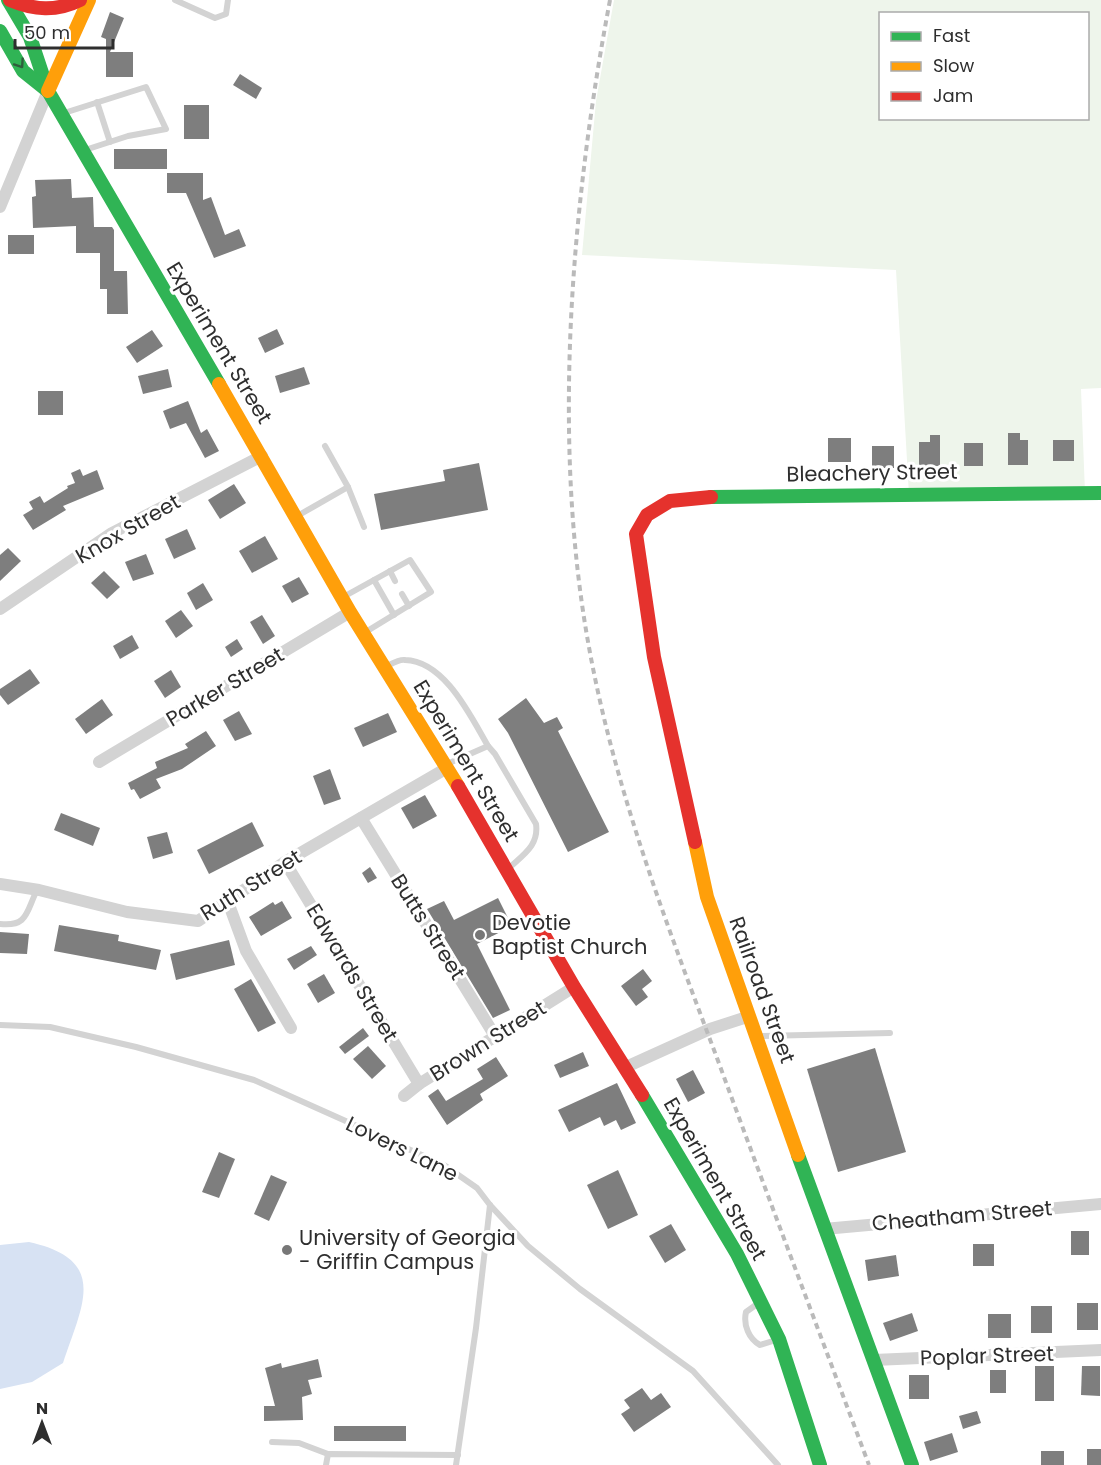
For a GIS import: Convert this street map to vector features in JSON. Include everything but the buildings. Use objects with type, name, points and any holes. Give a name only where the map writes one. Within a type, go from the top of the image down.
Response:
[{"type":"main road","points":[[9,0],[46,10],[59,9],[80,0]]},
{"type":"main road","points":[[9,0],[30,37],[48,91]]},
{"type":"main road","points":[[48,91],[89,0]]},
{"type":"main road","points":[[0,31],[23,71],[48,91]]},
{"type":"main road","name":"Experiment Street","points":[[48,91],[262,456],[350,612],[446,766],[574,987],[626,1067],[736,1254],[779,1339],[820,1465]]},
{"type":"main road","name":"Bleachery Street","points":[[647,515],[670,501],[737,495],[1101,493]]},
{"type":"main road","name":"Railroad Street","points":[[647,515],[636,534],[637,550],[654,657],[706,897],[747,1017],[756,1036],[824,1229],[912,1465]]},
{"type":"street","points":[[0,207],[48,91]]},
{"type":"street","name":"Knox Street","points":[[0,609],[112,533],[262,456]]},
{"type":"street","name":"Parker Street","points":[[99,762],[350,612]]},
{"type":"street","name":"Ruth Street","points":[[0,884],[38,890],[127,912],[198,921],[285,862],[446,766]]},
{"type":"street","name":"Butts Street","points":[[361,818],[495,1036]]},
{"type":"street","name":"Edwards Street","points":[[285,862],[420,1084]]},
{"type":"street","points":[[228,902],[246,951],[291,1028]]},
{"type":"street","name":"Brown Street","points":[[404,1096],[574,987]]},
{"type":"street","points":[[626,1067],[710,1029],[747,1017]]},
{"type":"street","name":"Cheatham Street","points":[[824,1229],[1101,1204]]},
{"type":"street","name":"Poplar Street","points":[[874,1360],[1101,1350]]},
{"type":"lane","points":[[175,0],[215,18],[226,14],[228,0]]},
{"type":"lane","points":[[61,114],[146,87],[166,129],[82,151]]},
{"type":"lane","points":[[97,102],[110,142]]},
{"type":"lane","points":[[326,446],[348,487],[364,527]]},
{"type":"lane","points":[[296,517],[348,487]]},
{"type":"lane","points":[[342,597],[410,561],[431,592],[363,633]]},
{"type":"lane","points":[[390,571],[395,581]]},
{"type":"lane","points":[[375,580],[393,615]]},
{"type":"lane","points":[[402,594],[409,606]]},
{"type":"lane","points":[[384,667],[403,659],[416,662],[448,683],[495,754],[536,824],[537,836],[533,846],[507,870]]},
{"type":"lane","points":[[446,766],[488,746]]},
{"type":"lane","points":[[0,924],[16,925],[22,922],[38,890]]},
{"type":"lane","name":"Lovers Lane","points":[[0,1025],[50,1027],[136,1047],[254,1080],[444,1166],[477,1188],[528,1246],[580,1288],[693,1371],[778,1465]]},
{"type":"lane","points":[[756,1036],[890,1033]]},
{"type":"lane","points":[[456,1465],[476,1328],[490,1205]]},
{"type":"lane","points":[[760,1302],[746,1312],[746,1326],[750,1334],[760,1345],[779,1339]]},
{"type":"lane","points":[[272,1442],[300,1443],[328,1454],[458,1455]]},
{"type":"lane","points":[[326,1465],[328,1454]]},
{"type":"shaded area","points":[[614,0],[1101,0],[1101,388],[1081,389],[1085,493],[909,495],[896,270],[582,255],[596,101]]},
{"type":"water","points":[[29,1242],[54,1250],[71,1260],[80,1273],[84,1288],[82,1304],[63,1363],[32,1382],[0,1389],[0,1245]]},
{"type":"railway","points":[[610,0],[585,156],[571,317],[570,479],[576,559],[587,636],[611,744],[642,850],[678,954],[869,1465]]},
{"type":"traffic: fast","points":[[8,0],[30,37],[48,91],[219,384]]},
{"type":"traffic: fast","points":[[0,31],[23,71],[48,91]]},
{"type":"traffic: fast","points":[[711,497],[1101,493]]},
{"type":"traffic: fast","points":[[642,1095],[737,1254],[779,1339],[820,1465]]},
{"type":"traffic: fast","points":[[798,1155],[912,1465]]},
{"type":"traffic: slow","points":[[48,91],[89,0]]},
{"type":"traffic: slow","points":[[219,384],[350,612],[458,786]]},
{"type":"traffic: slow","points":[[695,842],[707,897],[798,1155]]},
{"type":"traffic: jam","points":[[10,0],[36,8],[54,8],[80,0]]},
{"type":"traffic: jam","points":[[695,842],[654,657],[636,534],[647,515],[670,501],[711,497]]},
{"type":"traffic: jam","points":[[458,786],[574,987],[642,1095]]},
{"type":"place","name":"Devotie Baptist Church","points":[[480,935]]},
{"type":"place","name":"University of Georgia - Griffin Campus","points":[[287,1250]]}]
